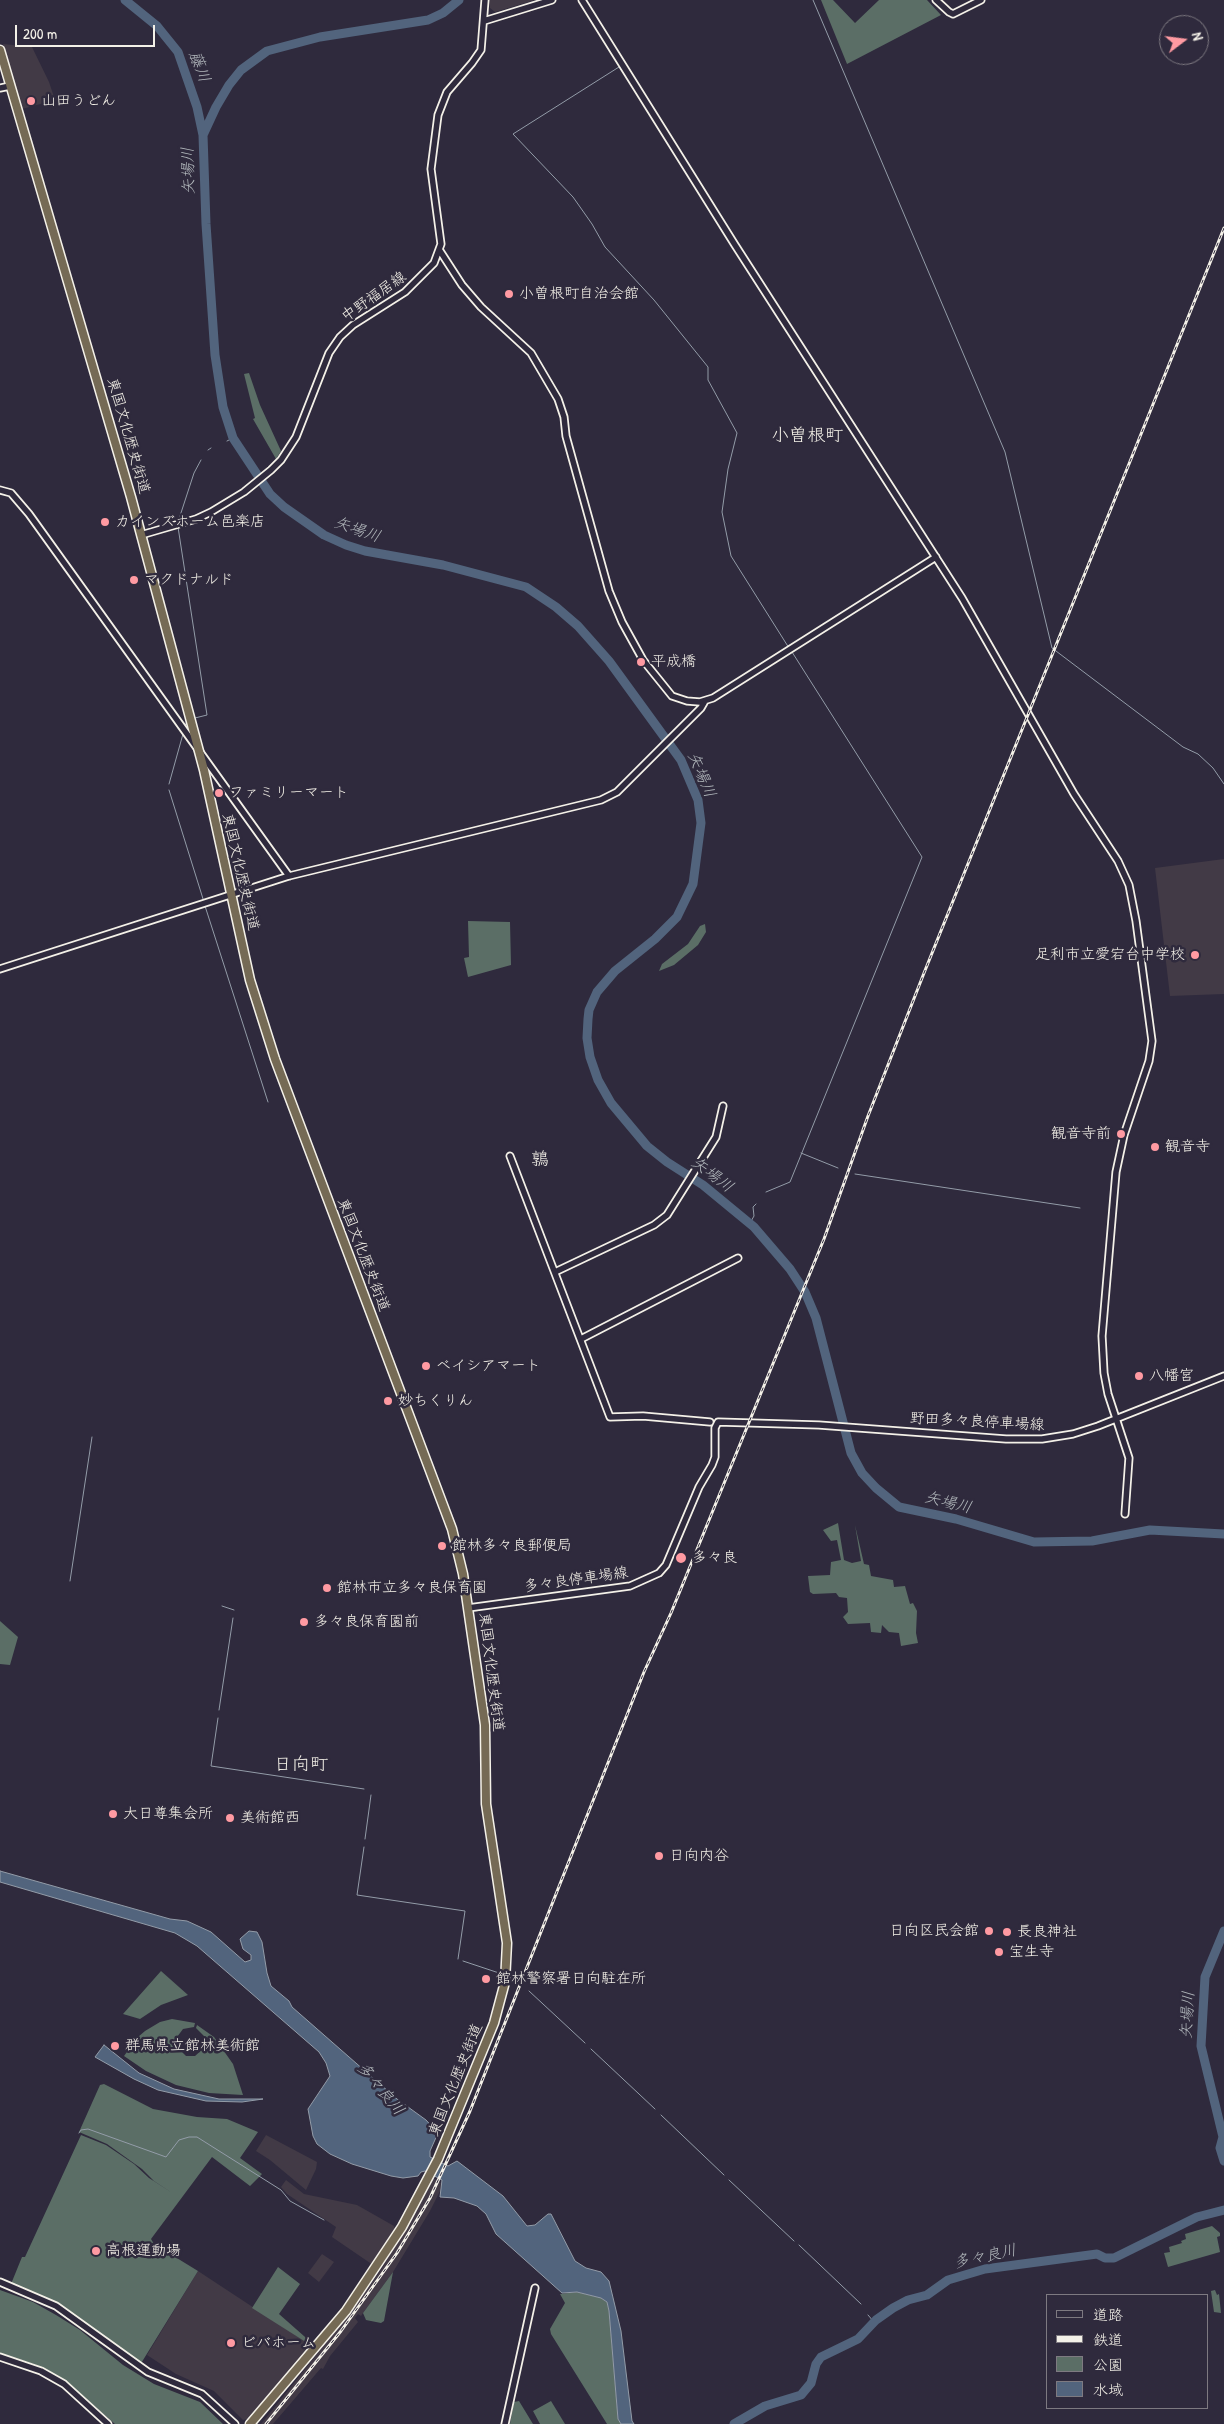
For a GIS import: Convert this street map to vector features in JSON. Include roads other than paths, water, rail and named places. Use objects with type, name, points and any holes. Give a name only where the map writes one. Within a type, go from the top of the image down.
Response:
[{"type":"highway","name":"東国文化歴史街道","points":[[0,50],[85,334],[141,535],[198,750],[250,980],[275,1059],[446,1512],[457,1550],[468,1608],[485,1725],[486,1800],[504,1917],[507,1960],[502,1996],[494,2023],[438,2158],[402,2227],[350,2306],[250,2424]]},
{"type":"street","points":[[485,0],[483,41],[478,55],[447,92],[438,115],[431,170],[441,237],[440,251],[462,285],[481,307],[531,353],[558,399],[564,417],[566,436],[605,580],[622,622],[643,660],[672,696],[687,701],[705,701]]},
{"type":"street","points":[[484,21],[552,0]]},
{"type":"street","points":[[582,0],[735,245],[936,557],[986,638],[1074,794],[1127,878],[1133,900],[1152,1041],[1149,1061],[1124,1135],[1113,1193],[1102,1350],[1105,1382],[1128,1458],[1125,1514]]},
{"type":"street","points":[[936,0],[953,14],[981,0]]},
{"type":"street","points":[[0,88],[10,86]]},
{"type":"street","name":"中野福居線","points":[[141,535],[196,519],[248,489],[278,464],[296,437],[329,353],[340,337],[353,325],[390,303],[417,283],[429,270],[440,251]]},
{"type":"street","points":[[0,490],[11,493],[29,514],[289,876]]},
{"type":"street","points":[[0,970],[289,876],[601,800],[617,792],[683,726],[705,701],[720,694],[936,557]]},
{"type":"street","points":[[555,1272],[654,1226],[667,1215],[718,1133],[723,1106]]},
{"type":"street","points":[[510,1156],[610,1417],[643,1416],[710,1422]]},
{"type":"street","points":[[581,1339],[738,1258]]},
{"type":"street","name":"野田多々良停車場線","points":[[671,1551],[699,1487],[714,1460],[718,1422],[824,1426],[1036,1439],[1073,1434],[1224,1376]]},
{"type":"street","name":"多々良停車場線","points":[[468,1608],[636,1584],[662,1570],[671,1551]]},
{"type":"street","points":[[0,2282],[56,2306],[148,2372],[202,2394],[234,2424]]},
{"type":"street","points":[[505,2424],[535,2288]]},
{"type":"street","points":[[0,2357],[41,2371],[57,2380],[108,2424]]},
{"type":"water","points":[[0,1871],[170,1919],[187,1921],[211,1932],[245,1962],[251,1960],[251,1955],[243,1949],[240,1939],[249,1931],[257,1932],[262,1942],[271,1986],[289,2001],[292,2007],[397,2099],[426,2120],[438,2133],[430,2151],[430,2157],[448,2166],[457,2161],[503,2196],[527,2226],[535,2225],[548,2214],[551,2214],[575,2261],[586,2268],[601,2272],[609,2281],[621,2331],[632,2421],[634,2424],[621,2424],[618,2419],[607,2302],[601,2298],[577,2292],[562,2293],[496,2234],[486,2214],[477,2206],[454,2198],[440,2197],[442,2180],[425,2171],[421,2172],[418,2176],[403,2178],[391,2176],[352,2164],[330,2154],[317,2144],[313,2136],[308,2109],[330,2076],[326,2063],[319,2052],[197,1946],[175,1933],[0,1882]]},
{"type":"water","points":[[104,2045],[139,2073],[174,2089],[219,2099],[263,2099],[242,2102],[206,2101],[158,2090],[95,2057]]},
{"type":"waterway","name":"藤川","points":[[125,0],[157,26],[178,52],[197,107],[203,135]]},
{"type":"waterway","name":"矢場川","points":[[459,0],[443,13],[428,20],[320,37],[267,51],[241,70],[229,85],[216,107],[203,135],[206,224],[215,355],[223,407],[233,438],[270,494],[284,507],[324,535],[365,551],[443,565],[526,587],[556,607],[578,626],[609,661],[681,760],[698,800],[701,823],[693,884],[677,917],[655,939],[615,971],[597,992],[589,1010],[588,1019],[587,1038],[590,1057],[598,1080],[611,1103],[647,1146],[667,1162],[703,1185],[754,1227],[790,1269],[805,1292],[816,1318],[851,1453],[862,1473],[876,1488],[899,1507],[956,1519],[1034,1542],[1092,1541],[1150,1530],[1224,1534]]},
{"type":"waterway","points":[[813,0],[1005,452],[1052,648],[1183,747],[1198,754],[1213,768],[1224,784]]},
{"type":"waterway","points":[[619,67],[513,134],[573,197],[605,247],[654,300],[708,367],[708,380],[737,433],[728,469],[722,512],[731,556],[789,648]]},
{"type":"waterway","name":"矢場川","points":[[227,441],[233,438]]},
{"type":"waterway","points":[[179,519],[194,473],[201,460]]},
{"type":"waterway","points":[[178,527],[207,715],[195,718]]},
{"type":"waterway","points":[[766,1192],[790,1182],[922,857],[792,652]]},
{"type":"waterway","points":[[185,726],[187,721]]},
{"type":"waterway","points":[[169,784],[183,734]]},
{"type":"waterway","points":[[169,790],[204,902]]},
{"type":"waterway","points":[[205,906],[268,1102]]},
{"type":"waterway","points":[[801,1153],[838,1168]]},
{"type":"waterway","points":[[855,1174],[1080,1208]]},
{"type":"waterway","points":[[750,1223],[754,1216],[753,1207],[756,1204]]},
{"type":"waterway","points":[[70,1581],[92,1437]]},
{"type":"waterway","points":[[222,1606],[234,1610]]},
{"type":"waterway","points":[[219,1710],[233,1618]]},
{"type":"waterway","points":[[218,1718],[211,1766],[364,1789]]},
{"type":"waterway","points":[[365,1839],[371,1795]]},
{"type":"waterway","points":[[364,1847],[357,1895],[465,1911],[458,1959]]},
{"type":"waterway","name":"矢場川","points":[[1224,1931],[1205,1977],[1201,2046],[1223,2137],[1220,2148],[1224,2161]]},
{"type":"waterway","points":[[463,1961],[499,1973]]},
{"type":"waterway","points":[[529,1991],[585,2043]]},
{"type":"waterway","points":[[591,2049],[655,2109]]},
{"type":"waterway","points":[[661,2115],[724,2175]]},
{"type":"waterway","points":[[79,2133],[81,2130],[88,2129],[166,2157],[179,2140],[197,2137],[281,2190],[290,2201],[324,2220]]},
{"type":"waterway","points":[[729,2180],[794,2241]]},
{"type":"waterway","name":"多々良川","points":[[734,2424],[765,2406],[801,2395],[811,2383],[816,2364],[821,2357],[858,2339],[876,2320],[893,2308],[908,2300],[927,2295],[948,2280],[985,2269],[1097,2254],[1105,2258],[1114,2258],[1197,2217],[1224,2210]]},
{"type":"waterway","points":[[799,2245],[861,2304]]},
{"type":"waterway","points":[[868,2315],[874,2322]]},
{"type":"railway","points":[[266,2424],[341,2331],[397,2253],[430,2198],[470,2111],[644,1672],[671,1613],[824,1239],[868,1116],[924,973],[1224,228]]},
{"type":"place","name":"山田うどん","points":[[31,101]]},
{"type":"place","name":"小曽根町自治会館","points":[[509,294]]},
{"type":"place","name":"カインズホーム邑楽店","points":[[105,522]]},
{"type":"place","name":"マクドナルド","points":[[134,580]]},
{"type":"place","name":"平成橋","points":[[641,662]]},
{"type":"place","name":"ファミリーマート","points":[[219,793]]},
{"type":"place","name":"足利市立愛宕台中学校","points":[[1195,955]]},
{"type":"place","name":"観音寺前","points":[[1121,1134]]},
{"type":"place","name":"観音寺","points":[[1155,1147]]},
{"type":"place","name":"ベイシアマート","points":[[426,1366]]},
{"type":"place","name":"八幡宮","points":[[1139,1376]]},
{"type":"place","name":"妙ちくりん","points":[[388,1401]]},
{"type":"place","name":"館林多々良郵便局","points":[[442,1546]]},
{"type":"place","name":"多々良","points":[[681,1558]]},
{"type":"place","name":"館林市立多々良保育園","points":[[327,1588]]},
{"type":"place","name":"多々良保育園前","points":[[304,1622]]},
{"type":"place","name":"大日尊集会所","points":[[113,1814]]},
{"type":"place","name":"美術館西","points":[[230,1818]]},
{"type":"place","name":"日向内谷","points":[[659,1856]]},
{"type":"place","name":"日向区民会館","points":[[989,1931]]},
{"type":"place","name":"長良神社","points":[[1007,1932]]},
{"type":"place","name":"宝生寺","points":[[999,1952]]},
{"type":"place","name":"館林警察署日向駐在所","points":[[486,1979]]},
{"type":"place","name":"群馬県立館林美術館","points":[[115,2046]]},
{"type":"place","name":"高根運動場","points":[[96,2251]]},
{"type":"place","name":"ビバホーム","points":[[231,2343]]},
{"type":"district","name":"小曽根町","points":[[807,436]]},
{"type":"district","name":"鶉","points":[[540,1160]]},
{"type":"district","name":"日向町","points":[[301,1765]]}]
